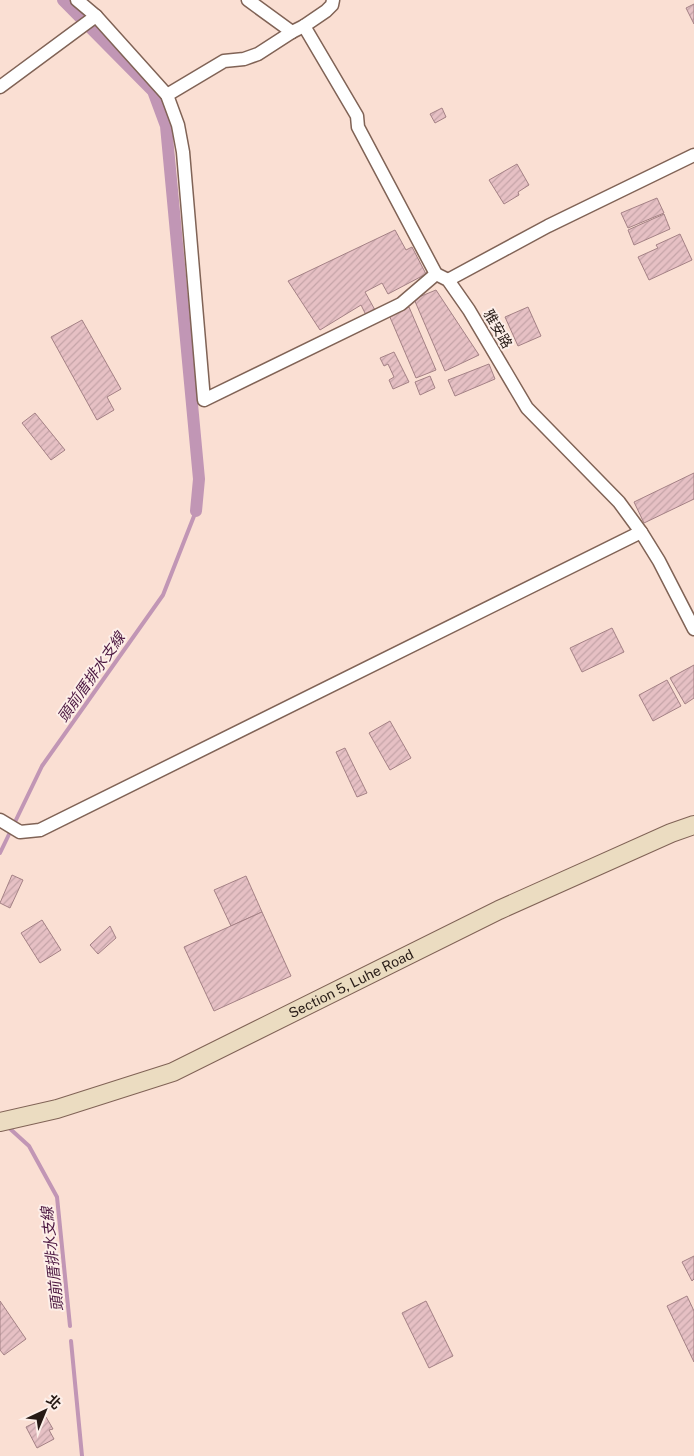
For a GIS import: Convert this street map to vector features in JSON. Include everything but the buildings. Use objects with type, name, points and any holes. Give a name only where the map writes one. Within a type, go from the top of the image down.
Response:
[{"type":"main road","name":"Section 5, Luhe Road","points":[[4,1121],[57,1109],[173,1072],[499,910],[694,825]]},
{"type":"street","points":[[77,0],[96,16],[167,95],[178,125],[183,152],[204,400],[401,304],[436,274],[358,127],[357,116],[304,26]]},
{"type":"street","points":[[248,0],[292,32]]},
{"type":"street","points":[[167,95],[224,61],[244,59],[258,54],[304,26],[332,6],[333,0]]},
{"type":"street","points":[[0,86],[96,16]]},
{"type":"street","points":[[448,280],[548,226],[694,155]]},
{"type":"street","name":"雅安路","points":[[436,274],[448,280],[469,310],[526,408],[619,502],[641,532],[659,560],[694,629]]},
{"type":"street","points":[[0,820],[20,832],[40,830],[641,532]]},
{"type":"waterway","points":[[63,0],[153,91],[166,126],[199,479],[196,511]]},
{"type":"waterway","name":"頭前厝排水支線","points":[[0,853],[42,766],[163,595],[196,511]]},
{"type":"waterway","name":"頭前厝排水支線","points":[[7,1126],[29,1146],[57,1197],[70,1326]]},
{"type":"waterway","name":"頭前厝排水支線","points":[[71,1341],[82,1456]]}]
